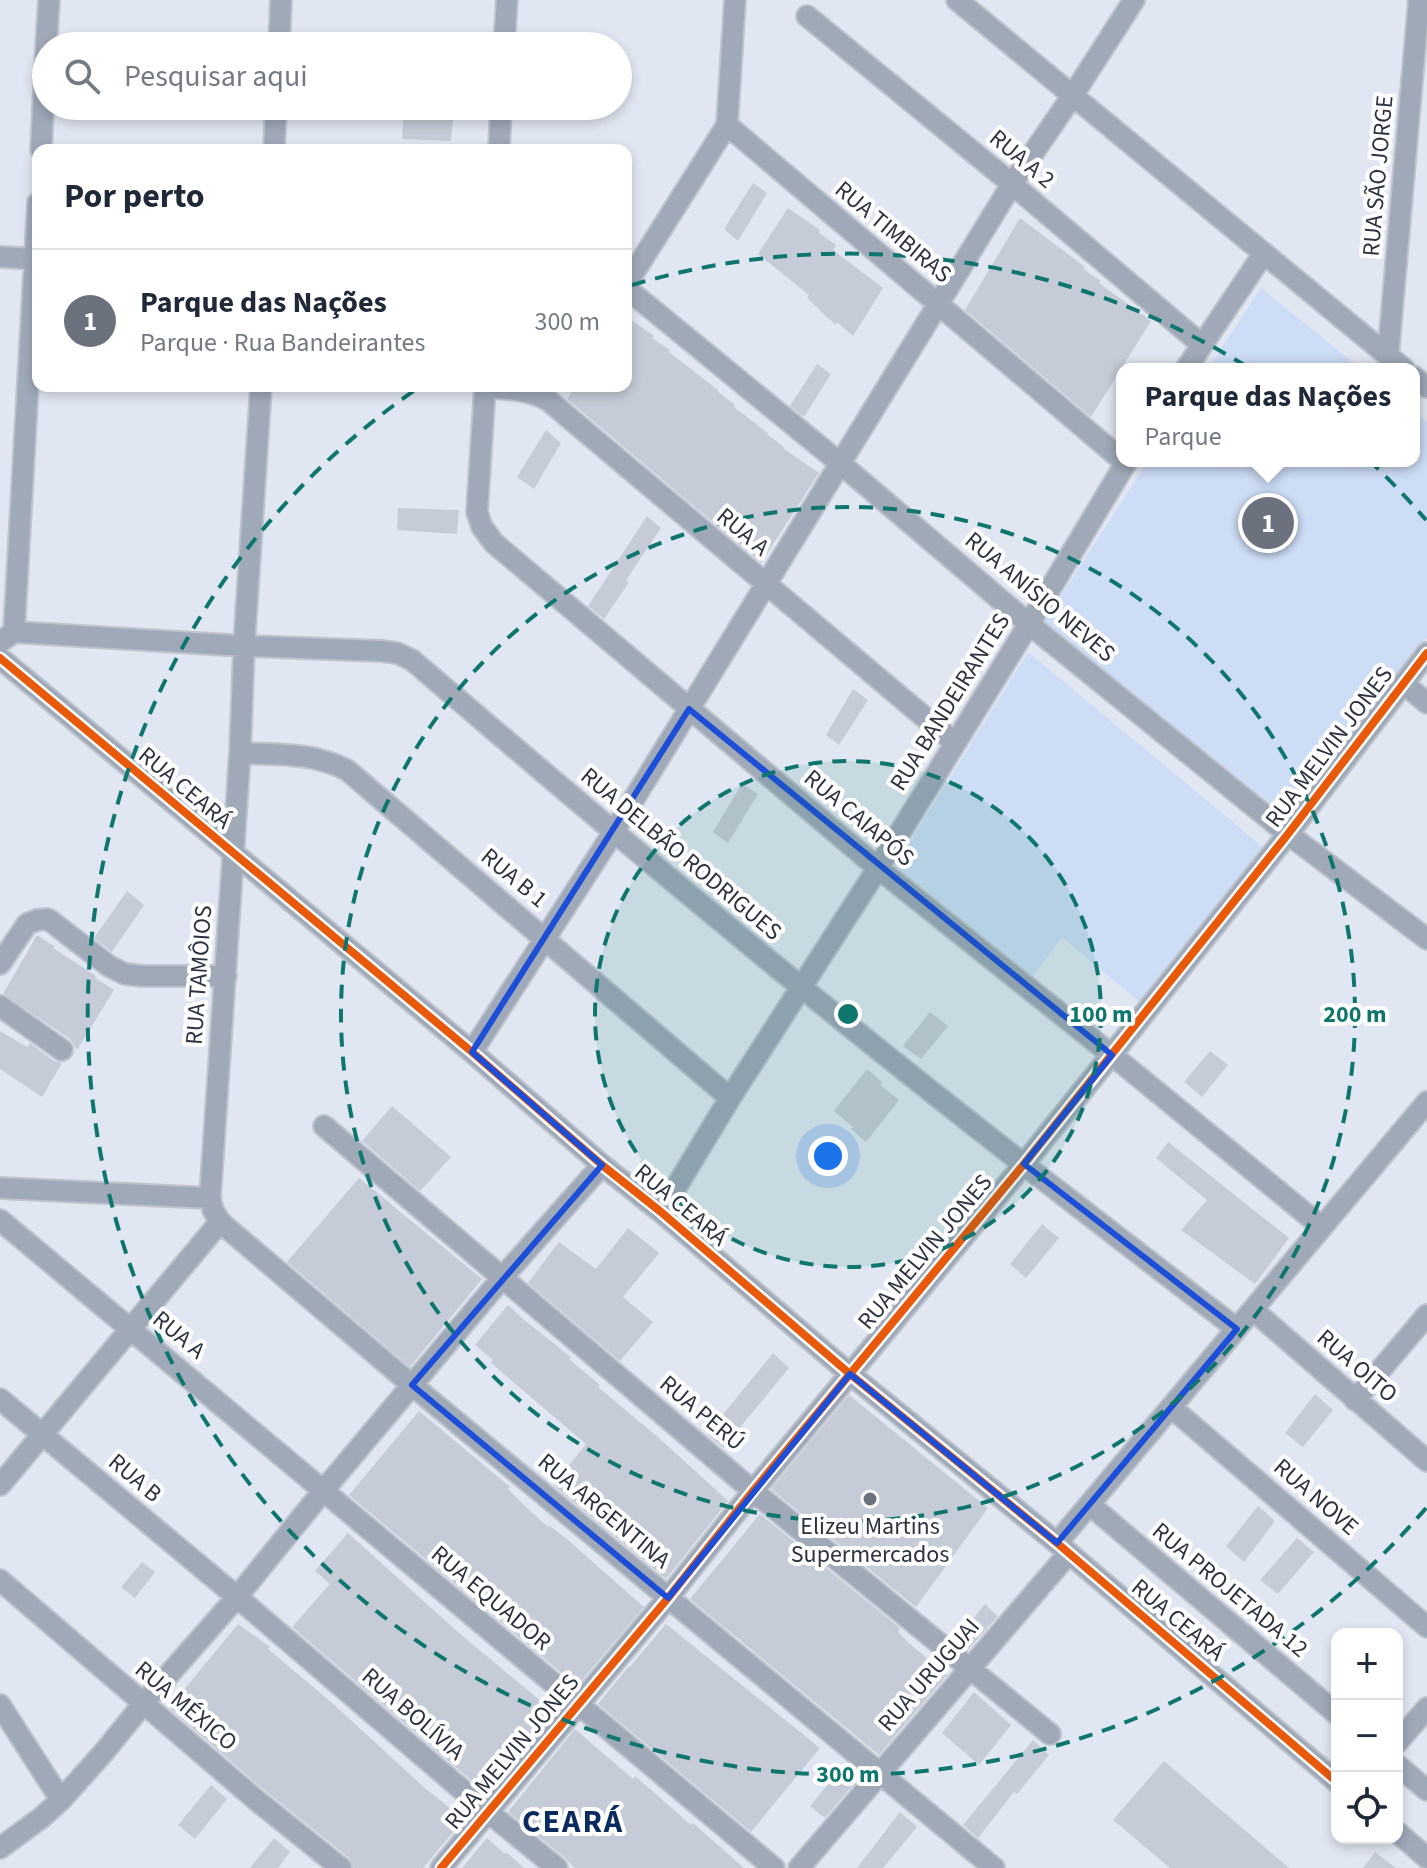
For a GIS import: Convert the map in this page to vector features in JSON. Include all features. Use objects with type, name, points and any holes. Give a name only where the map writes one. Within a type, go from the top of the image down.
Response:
[{"type":"street","points":[[47,32],[49,0]]},
{"type":"street","points":[[280,32],[281,0]]},
{"type":"street","points":[[505,32],[507,0]]},
{"type":"street","points":[[632,277],[727,125],[735,0]]},
{"type":"street","points":[[472,1052],[613,833],[1012,184],[1134,0]]},
{"type":"street","name":"RUA SÃO JORGE","points":[[1396,362],[1419,0]]},
{"type":"street","points":[[960,1],[1396,362]]},
{"type":"street","name":"RUA A 2","points":[[807,16],[1201,344]]},
{"type":"street","points":[[41,144],[42,120]]},
{"type":"street","points":[[274,144],[275,120]]},
{"type":"street","points":[[499,144],[500,120]]},
{"type":"street","name":"RUA TIMBIRAS","points":[[727,125],[1116,454]]},
{"type":"street","points":[[1190,363],[1264,253]]},
{"type":"street","points":[[0,257],[32,259]]},
{"type":"street","name":"RUA ANÍSIO NEVES","points":[[632,292],[1029,624],[1288,834],[1427,939]]},
{"type":"street","points":[[7,637],[32,322]]},
{"type":"street","name":"RUA TAMÔIOS","points":[[220,1222],[210,1198],[261,392]]},
{"type":"street","name":"RUA CAIAPÓS","points":[[485,392],[477,512],[482,527],[494,543],[878,868],[1322,1227]]},
{"type":"street","name":"RUA A","points":[[530,392],[549,401],[955,743]]},
{"type":"street","name":"RUA BANDEIRANTES","points":[[661,1212],[1029,624],[1121,467]]},
{"type":"street","name":"RUA DELBÃO RODRIGUES","points":[[7,637],[381,651],[397,653],[412,660],[613,833],[802,988],[1237,1329]]},
{"type":"street","name":"RUA MELVIN JONES","points":[[441,1868],[668,1598],[1024,1164],[1288,834],[1427,653]]},
{"type":"street","name":"RUA CEARÁ","points":[[0,658],[472,1052],[850,1374],[1063,1548],[1331,1777]]},
{"type":"street","points":[[1403,683],[1427,703]]},
{"type":"street","name":"RUA B 1","points":[[240,753],[309,756],[347,770],[730,1098]]},
{"type":"street","points":[[0,964],[27,924],[48,919],[109,966],[125,974],[226,976]]},
{"type":"street","points":[[0,1006],[62,1050]]},
{"type":"street","name":"RUA URUGUAI","points":[[799,1868],[970,1668],[1063,1548],[1090,1505],[1427,1102]]},
{"type":"street","name":"RUA PERÚ","points":[[324,1126],[753,1491],[1050,1734]]},
{"type":"street","points":[[0,1848],[61,1800],[104,1752],[502,1278],[602,1165]]},
{"type":"street","points":[[0,1188],[210,1198]]},
{"type":"street","name":"RUA A","points":[[0,1220],[323,1491]]},
{"type":"street","points":[[0,1485],[220,1222]]},
{"type":"street","name":"RUA ARGENTINA","points":[[220,1222],[994,1868]]},
{"type":"street","name":"RUA OITO","points":[[1253,1310],[1427,1461]]},
{"type":"street","points":[[1355,1400],[1427,1315]]},
{"type":"street","name":"RUA B","points":[[0,1399],[237,1597]]},
{"type":"street","name":"RUA NOVE","points":[[1172,1408],[1427,1627]]},
{"type":"street","name":"RUA EQUADOR","points":[[323,1491],[774,1868]]},
{"type":"street","name":"RUA PROJETADA 12","points":[[1090,1505],[1331,1709]]},
{"type":"street","name":"RUA MÉXICO","points":[[0,1580],[143,1704],[341,1868]]},
{"type":"street","name":"RUA BOLÍVIA","points":[[237,1597],[557,1868]]},
{"type":"street","points":[[0,1705],[61,1800]]},
{"type":"street","points":[[1403,1736],[1427,1708]]},
{"type":"street","points":[[1403,1770],[1427,1790]]},
{"type":"street","points":[[1403,1837],[1427,1858]]},
{"type":"highlighted area","points":[[689,709],[1112,1055],[1024,1164],[1237,1329],[1057,1543],[850,1374],[668,1598],[412,1385],[602,1165],[472,1052]]},
{"type":"shaded area","points":[[1261,288],[1354,363],[1212,363]]},
{"type":"shaded area","points":[[1420,417],[1427,422],[1427,638],[1290,819],[1043,623],[1144,467],[1420,467]]},
{"type":"shaded area","points":[[1028,652],[1263,847],[1143,1005],[1062,937],[1029,982],[893,869]]},
{"type":"building","points":[[403,120],[453,120],[451,141],[402,139]]},
{"type":"building","points":[[753,183],[767,193],[738,241],[724,229]]},
{"type":"building","points":[[788,208],[820,230],[819,233],[836,245],[833,250],[883,288],[853,336],[822,313],[807,298],[809,295],[758,254]]},
{"type":"building","points":[[1020,218],[1151,321],[1125,363],[1116,363],[1116,377],[1091,417],[965,310]]},
{"type":"building","points":[[632,320],[784,449],[819,473],[761,563],[567,399],[572,392],[632,392]]},
{"type":"building","points":[[817,364],[831,374],[804,417],[790,406]]},
{"type":"building","points":[[546,430],[561,443],[534,489],[517,477]]},
{"type":"building","points":[[398,508],[459,510],[457,534],[397,530]]},
{"type":"building","points":[[647,516],[661,528],[604,619],[588,606]]},
{"type":"building","points":[[853,689],[868,700],[839,745],[826,735]]},
{"type":"building","points":[[742,784],[758,794],[728,843],[713,832]]},
{"type":"building","points":[[127,891],[144,905],[112,952],[94,938]]},
{"type":"building","points":[[37,935],[114,990],[77,1050],[70,1039],[3,994]]},
{"type":"building","points":[[930,1012],[948,1026],[921,1059],[903,1046]]},
{"type":"building","points":[[0,1031],[27,1047],[30,1043],[54,1061],[62,1063],[42,1097],[0,1069]]},
{"type":"building","points":[[1210,1051],[1228,1065],[1202,1097],[1184,1082]]},
{"type":"building","points":[[867,1069],[882,1082],[880,1085],[899,1100],[866,1142],[834,1111]]},
{"type":"building","points":[[392,1106],[451,1157],[420,1191],[362,1141]]},
{"type":"building","points":[[1168,1142],[1289,1238],[1255,1284],[1181,1230],[1207,1200],[1156,1158]]},
{"type":"building","points":[[359,1178],[482,1279],[410,1367],[287,1262]]},
{"type":"building","points":[[1042,1224],[1059,1238],[1026,1278],[1010,1264]]},
{"type":"building","points":[[628,1228],[659,1253],[623,1297],[653,1322],[620,1361],[528,1283],[559,1242],[596,1269]]},
{"type":"building","points":[[508,1305],[571,1357],[569,1359],[600,1385],[598,1387],[728,1501],[666,1579],[553,1485],[586,1444],[491,1363],[493,1360],[475,1345]]},
{"type":"building","points":[[773,1353],[789,1368],[723,1448],[707,1434]]},
{"type":"building","points":[[1315,1394],[1333,1410],[1303,1447],[1285,1433]]},
{"type":"building","name":"Elizeu Martins Supermercados","points":[[849,1395],[988,1508],[916,1607],[771,1489]]},
{"type":"building","points":[[419,1411],[510,1487],[508,1489],[548,1527],[569,1541],[644,1607],[577,1686],[349,1495]]},
{"type":"building","points":[[1258,1506],[1275,1521],[1244,1562],[1226,1546]]},
{"type":"building","points":[[760,1514],[900,1628],[898,1632],[910,1644],[947,1675],[879,1755],[690,1599]]},
{"type":"building","points":[[348,1533],[460,1634],[554,1712],[486,1793],[292,1627],[330,1584],[315,1571]]},
{"type":"building","points":[[1297,1538],[1314,1552],[1278,1594],[1260,1580]]},
{"type":"building","points":[[142,1562],[155,1572],[135,1598],[121,1587]]},
{"type":"building","points":[[985,1604],[998,1616],[968,1650],[956,1640]]},
{"type":"building","points":[[238,1624],[270,1647],[268,1649],[464,1819],[423,1868],[354,1868],[349,1858],[169,1708]]},
{"type":"building","points":[[666,1624],[820,1748],[751,1832],[598,1704]]},
{"type":"building","points":[[974,1692],[1011,1725],[979,1765],[942,1733]]},
{"type":"building","points":[[575,1729],[744,1868],[575,1868],[508,1812]]},
{"type":"building","points":[[1033,1740],[1049,1755],[1017,1794],[1014,1792],[978,1838],[963,1825]]},
{"type":"building","points":[[1164,1761],[1289,1868],[1170,1868],[1113,1820]]},
{"type":"building","points":[[843,1766],[858,1779],[825,1818],[810,1806]]},
{"type":"building","points":[[211,1785],[227,1799],[195,1839],[178,1825]]},
{"type":"building","points":[[900,1812],[917,1827],[883,1868],[857,1868]]},
{"type":"building","points":[[274,1838],[290,1852],[278,1868],[250,1868]]},
{"type":"building","points":[[487,1838],[506,1852],[524,1868],[462,1868]]},
{"type":"building","points":[[1375,1852],[1396,1868],[1363,1868]]},
{"type":"cycle path","points":[[441,1868],[668,1598],[1024,1164],[1288,834],[1427,653]]},
{"type":"cycle path","points":[[0,658],[472,1052],[850,1374],[1057,1543],[1331,1777]]},
{"type":"place","name":"Parque das Nações","points":[[1268,523]]},
{"type":"place","name":"Elizeu Martins Supermercados","points":[[870,1499]]},
{"type":"district","name":"CEARÁ","points":[[573,1822]]}]
